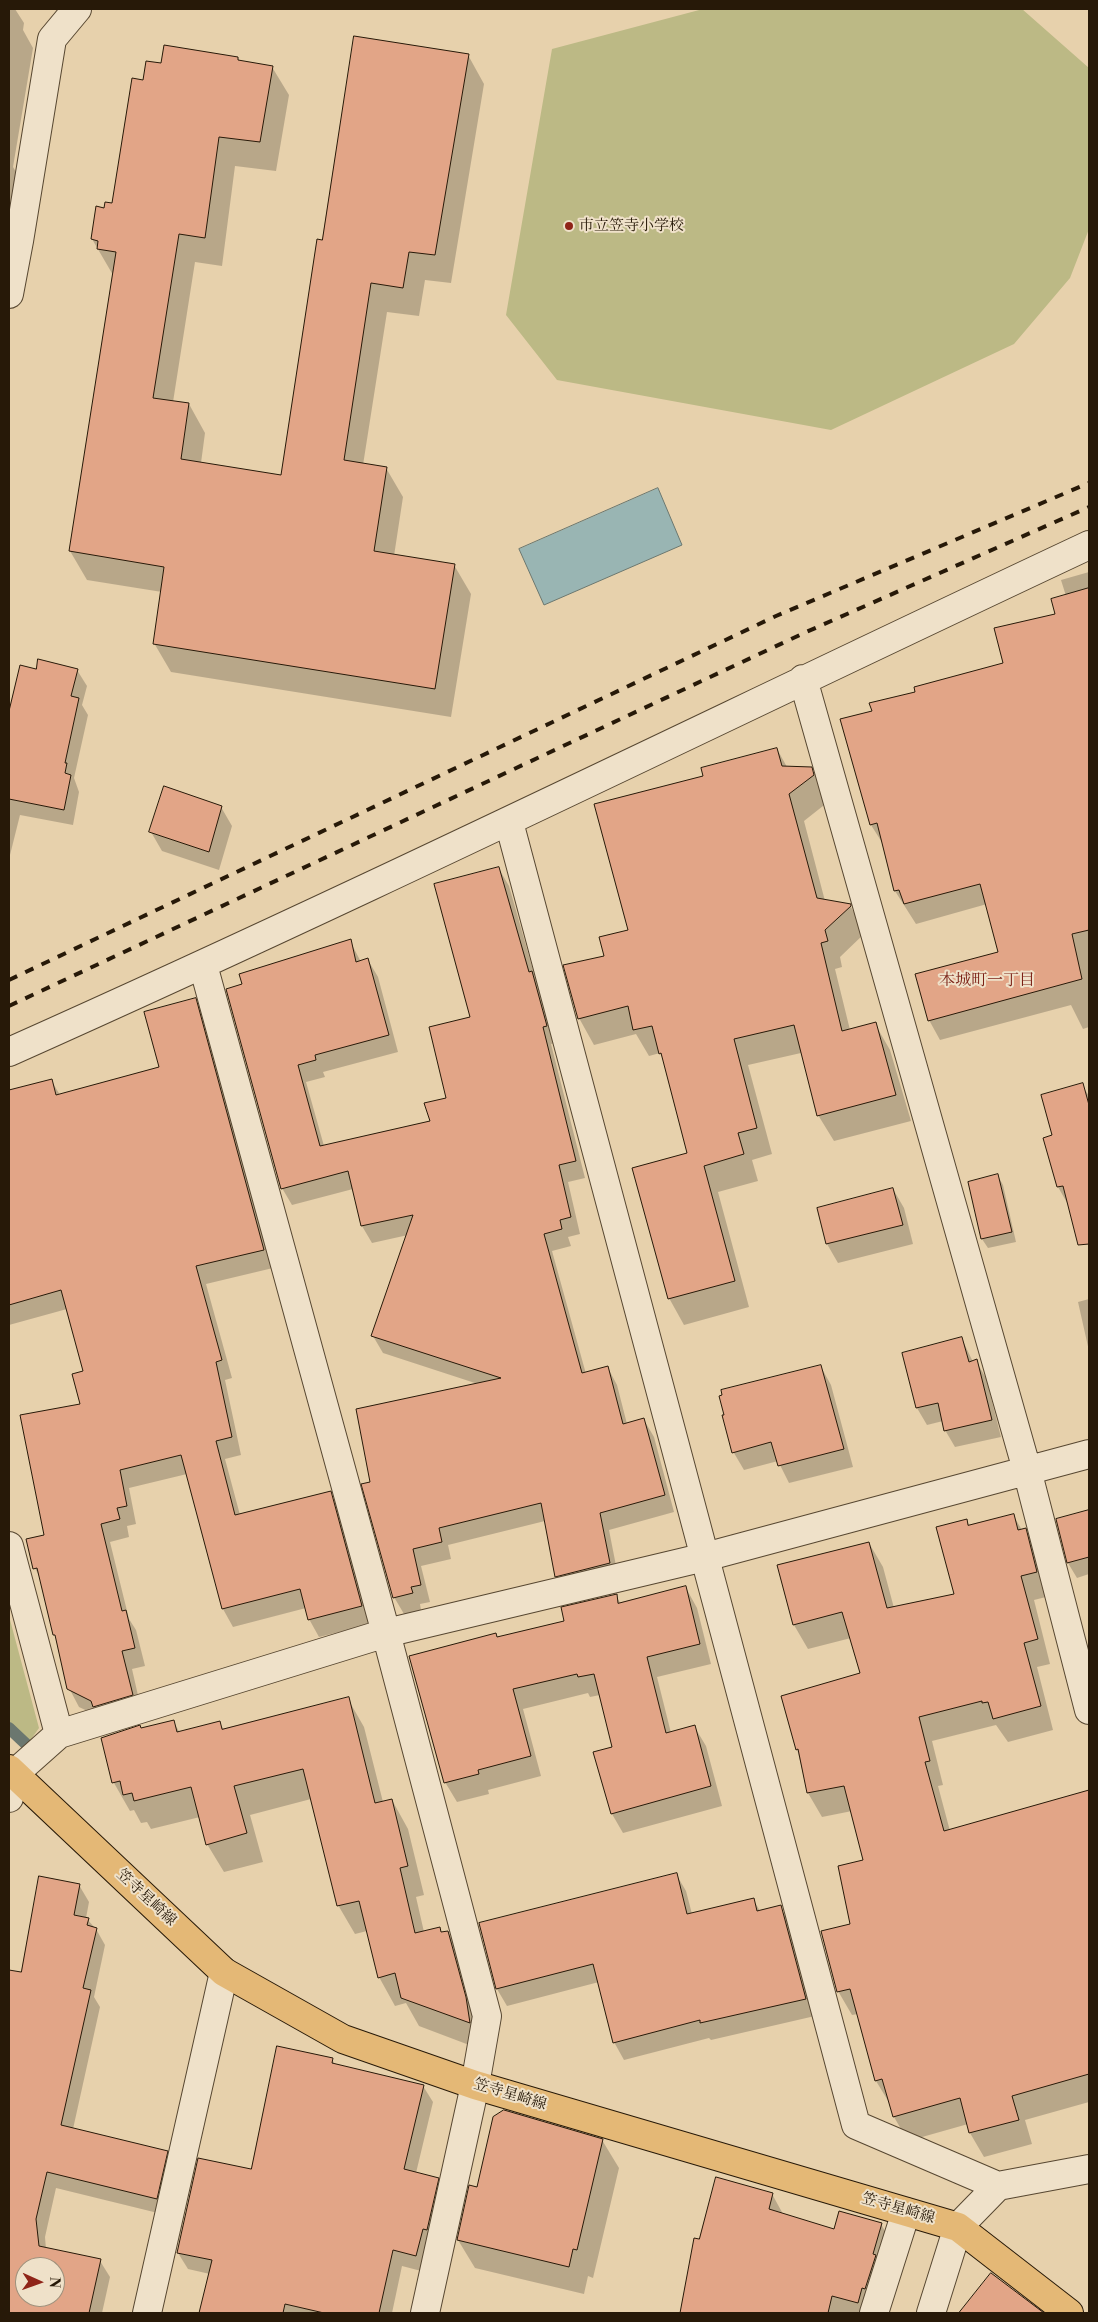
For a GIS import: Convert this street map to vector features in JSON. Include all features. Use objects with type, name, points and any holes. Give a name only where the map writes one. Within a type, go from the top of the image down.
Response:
[{"type":"main road","name":"笠寺星崎線","points":[[11,1780],[224,1972],[343,2039],[475,2085],[958,2227],[1069,2313]]},
{"type":"street","points":[[9,294],[20,241],[52,39],[76,9]]},
{"type":"street","points":[[9,1052],[203,965],[509,822],[1089,545]]},
{"type":"street","points":[[803,680],[1027,1470],[1089,1710]]},
{"type":"street","points":[[509,822],[856,2125],[998,2186],[1089,2169]]},
{"type":"street","points":[[203,965],[386,1633],[487,2016],[475,2085],[425,2313]]},
{"type":"street","points":[[11,1780],[59,1734],[386,1633],[705,1557],[1089,1454]]},
{"type":"street","points":[[9,1546],[59,1734]]},
{"type":"street","points":[[147,2313],[224,1972]]},
{"type":"street","points":[[931,2313],[958,2227],[998,2186]]},
{"type":"street","points":[[874,2313],[906,2212]]},
{"type":"shaded area","points":[[703,9],[1022,9],[1089,68],[1089,229],[1070,278],[1014,344],[831,430],[557,380],[506,315],[552,49]]},
{"type":"shaded area","points":[[9,1616],[39,1728],[27,1745],[9,1727]]},
{"type":"water","points":[[658,488],[682,545],[544,605],[519,549]]},
{"type":"building","points":[[354,36],[469,54],[435,255],[409,252],[403,288],[371,283],[344,460],[387,467],[374,551],[455,564],[435,689],[153,644],[164,567],[69,551],[116,252],[97,249],[98,241],[91,239],[96,206],[104,208],[105,202],[112,203],[132,78],[143,80],[146,61],[161,63],[164,45],[238,57],[238,60],[273,66],[260,142],[219,137],[205,238],[179,234],[153,398],[189,403],[181,459],[281,475],[317,239],[322,240]]},
{"type":"building","points":[[1089,588],[1089,930],[1072,934],[1082,979],[928,1021],[915,974],[998,952],[980,884],[904,904],[899,890],[894,891],[877,823],[870,825],[840,719],[872,711],[869,703],[915,692],[914,687],[1003,663],[994,628],[1055,614],[1051,599]]},
{"type":"building","points":[[38,659],[78,669],[71,696],[79,698],[65,763],[67,763],[65,773],[71,775],[64,810],[9,799],[9,711],[20,665],[36,669]]},
{"type":"building","points":[[777,748],[782,766],[812,767],[814,775],[789,794],[817,898],[851,904],[825,930],[828,941],[821,943],[842,1031],[876,1022],[896,1095],[817,1116],[794,1025],[734,1039],[757,1128],[738,1133],[744,1154],[704,1166],[735,1281],[668,1299],[632,1168],[687,1153],[661,1053],[659,1054],[652,1026],[633,1030],[628,1006],[578,1019],[563,965],[604,956],[599,937],[628,930],[594,804],[703,776],[701,768]]},
{"type":"building","points":[[164,786],[222,806],[209,852],[149,832]]},
{"type":"building","points":[[499,867],[529,972],[532,971],[547,1026],[543,1027],[576,1161],[559,1165],[571,1217],[560,1220],[562,1229],[544,1234],[582,1373],[608,1366],[623,1424],[644,1418],[665,1495],[600,1513],[610,1563],[555,1577],[541,1503],[439,1528],[442,1542],[413,1549],[421,1585],[411,1587],[413,1593],[393,1598],[361,1484],[370,1482],[356,1409],[501,1378],[371,1336],[413,1215],[361,1226],[348,1171],[281,1189],[226,989],[242,984],[239,974],[351,939],[356,962],[368,958],[389,1035],[315,1055],[316,1060],[298,1065],[320,1146],[430,1121],[424,1103],[446,1098],[429,1027],[470,1017],[434,884]]},
{"type":"building","points":[[196,998],[264,1250],[196,1266],[222,1360],[216,1362],[232,1437],[216,1441],[235,1515],[331,1491],[362,1606],[308,1620],[300,1589],[222,1609],[181,1455],[120,1470],[127,1506],[117,1508],[120,1519],[101,1524],[122,1611],[126,1610],[135,1648],[122,1651],[133,1695],[93,1707],[91,1701],[67,1689],[37,1568],[33,1569],[26,1539],[44,1535],[20,1415],[80,1404],[72,1374],[83,1371],[61,1290],[9,1305],[9,1090],[52,1079],[56,1095],[159,1067],[144,1012]]},
{"type":"building","points":[[1083,1083],[1089,1105],[1089,1244],[1078,1245],[1063,1186],[1057,1187],[1043,1138],[1052,1135],[1041,1095]]},
{"type":"building","points":[[998,1174],[1012,1232],[981,1239],[968,1182]]},
{"type":"building","points":[[893,1188],[903,1225],[826,1244],[817,1208]]},
{"type":"building","points":[[962,1337],[969,1362],[977,1359],[992,1420],[944,1431],[938,1403],[916,1408],[902,1353]]},
{"type":"building","points":[[821,1365],[844,1449],[778,1466],[771,1442],[732,1453],[722,1415],[724,1415],[719,1396],[722,1395],[721,1390]]},
{"type":"building","points":[[1089,1510],[1089,1557],[1067,1563],[1056,1519]]},
{"type":"building","points":[[1014,1514],[1018,1530],[1026,1528],[1037,1572],[1021,1576],[1038,1639],[1024,1643],[1041,1706],[993,1719],[988,1702],[982,1703],[982,1701],[919,1717],[930,1761],[925,1762],[944,1831],[1089,1790],[1089,2074],[1012,2096],[1019,2120],[969,2133],[960,2098],[893,2117],[882,2079],[875,2081],[850,1989],[837,1992],[821,1931],[850,1924],[838,1866],[863,1860],[844,1786],[807,1793],[798,1749],[796,1750],[781,1696],[860,1673],[842,1612],[793,1625],[777,1565],[869,1542],[887,1608],[954,1594],[936,1527],[967,1519],[968,1525]]},
{"type":"building","points":[[686,1586],[700,1644],[647,1657],[666,1733],[695,1725],[711,1786],[611,1814],[593,1752],[612,1747],[594,1674],[578,1677],[577,1674],[513,1689],[531,1756],[478,1770],[479,1774],[444,1783],[409,1656],[496,1633],[497,1637],[564,1621],[561,1607],[617,1594],[618,1603]]},
{"type":"building","points":[[349,1697],[375,1803],[392,1799],[408,1866],[400,1868],[415,1933],[440,1927],[441,1932],[448,1931],[466,1997],[470,2023],[401,1998],[395,1973],[378,1978],[359,1901],[337,1906],[303,1769],[234,1786],[247,1833],[206,1845],[191,1787],[134,1801],[132,1793],[123,1795],[120,1781],[112,1783],[101,1738],[140,1725],[141,1728],[174,1720],[177,1732],[220,1721],[222,1729]]},
{"type":"building","points":[[677,1873],[687,1914],[754,1898],[757,1911],[781,1905],[806,1999],[700,2023],[700,2020],[613,2043],[593,1964],[496,1989],[479,1923]]},
{"type":"building","points":[[39,1876],[80,1884],[74,1915],[89,1918],[87,1925],[97,1928],[83,1988],[91,1990],[61,2125],[168,2151],[157,2199],[47,2172],[36,2219],[39,2246],[101,2259],[89,2313],[9,2313],[9,1970],[21,1972]]},
{"type":"building","points":[[277,2046],[333,2058],[332,2063],[424,2085],[404,2169],[439,2178],[427,2230],[423,2229],[416,2256],[393,2250],[379,2313],[324,2313],[285,2304],[283,2313],[199,2313],[212,2260],[177,2253],[198,2158],[251,2169]]},
{"type":"building","points":[[504,2110],[603,2139],[577,2250],[573,2249],[569,2267],[457,2240],[469,2185],[477,2187],[493,2117]]},
{"type":"building","points":[[716,2177],[773,2193],[769,2209],[834,2229],[839,2211],[882,2223],[873,2254],[876,2255],[865,2289],[862,2288],[858,2303],[832,2296],[828,2313],[680,2313],[694,2238],[699,2239]]},
{"type":"building","points":[[991,2273],[1044,2313],[959,2313]]},
{"type":"waterway","points":[[9,1728],[27,1745]]},
{"type":"railway","points":[[9,980],[776,616],[1089,483]]},
{"type":"railway","points":[[9,1006],[804,633],[1089,507]]},
{"type":"place","name":"市立笠寺小学校","points":[[569,226]]},
{"type":"district","name":"本城町一丁目","points":[[987,981]]}]
